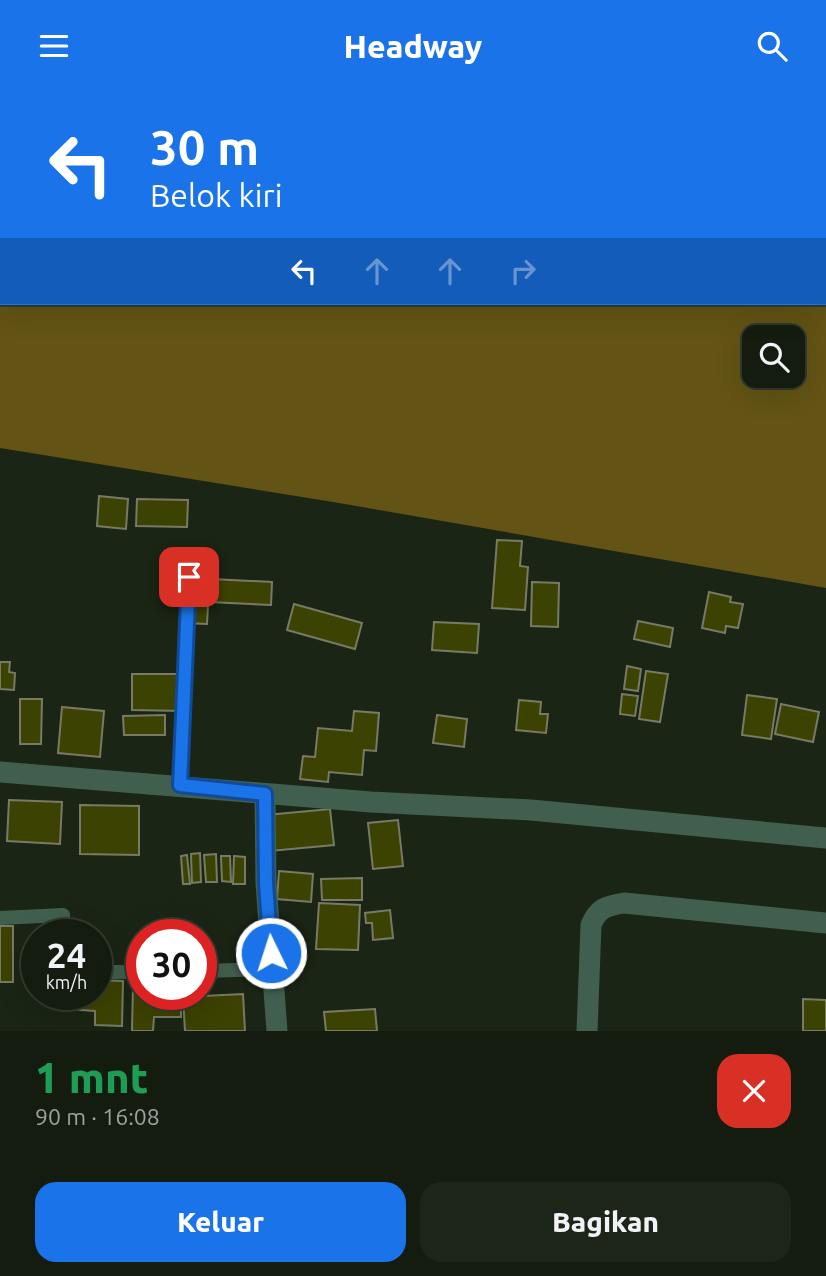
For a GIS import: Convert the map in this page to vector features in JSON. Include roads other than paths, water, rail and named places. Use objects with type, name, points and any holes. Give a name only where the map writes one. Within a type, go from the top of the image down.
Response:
[{"type":"street","points":[[0,772],[371,802],[531,810],[826,838]]},
{"type":"street","points":[[265,794],[266,883],[276,1031]]},
{"type":"street","points":[[587,1031],[591,926],[596,914],[609,905],[624,903],[826,923]]},
{"type":"lane","points":[[180,785],[189,577]]},
{"type":"lane","points":[[0,918],[63,915],[63,919]]},
{"type":"lane","points":[[217,971],[271,969]]}]
